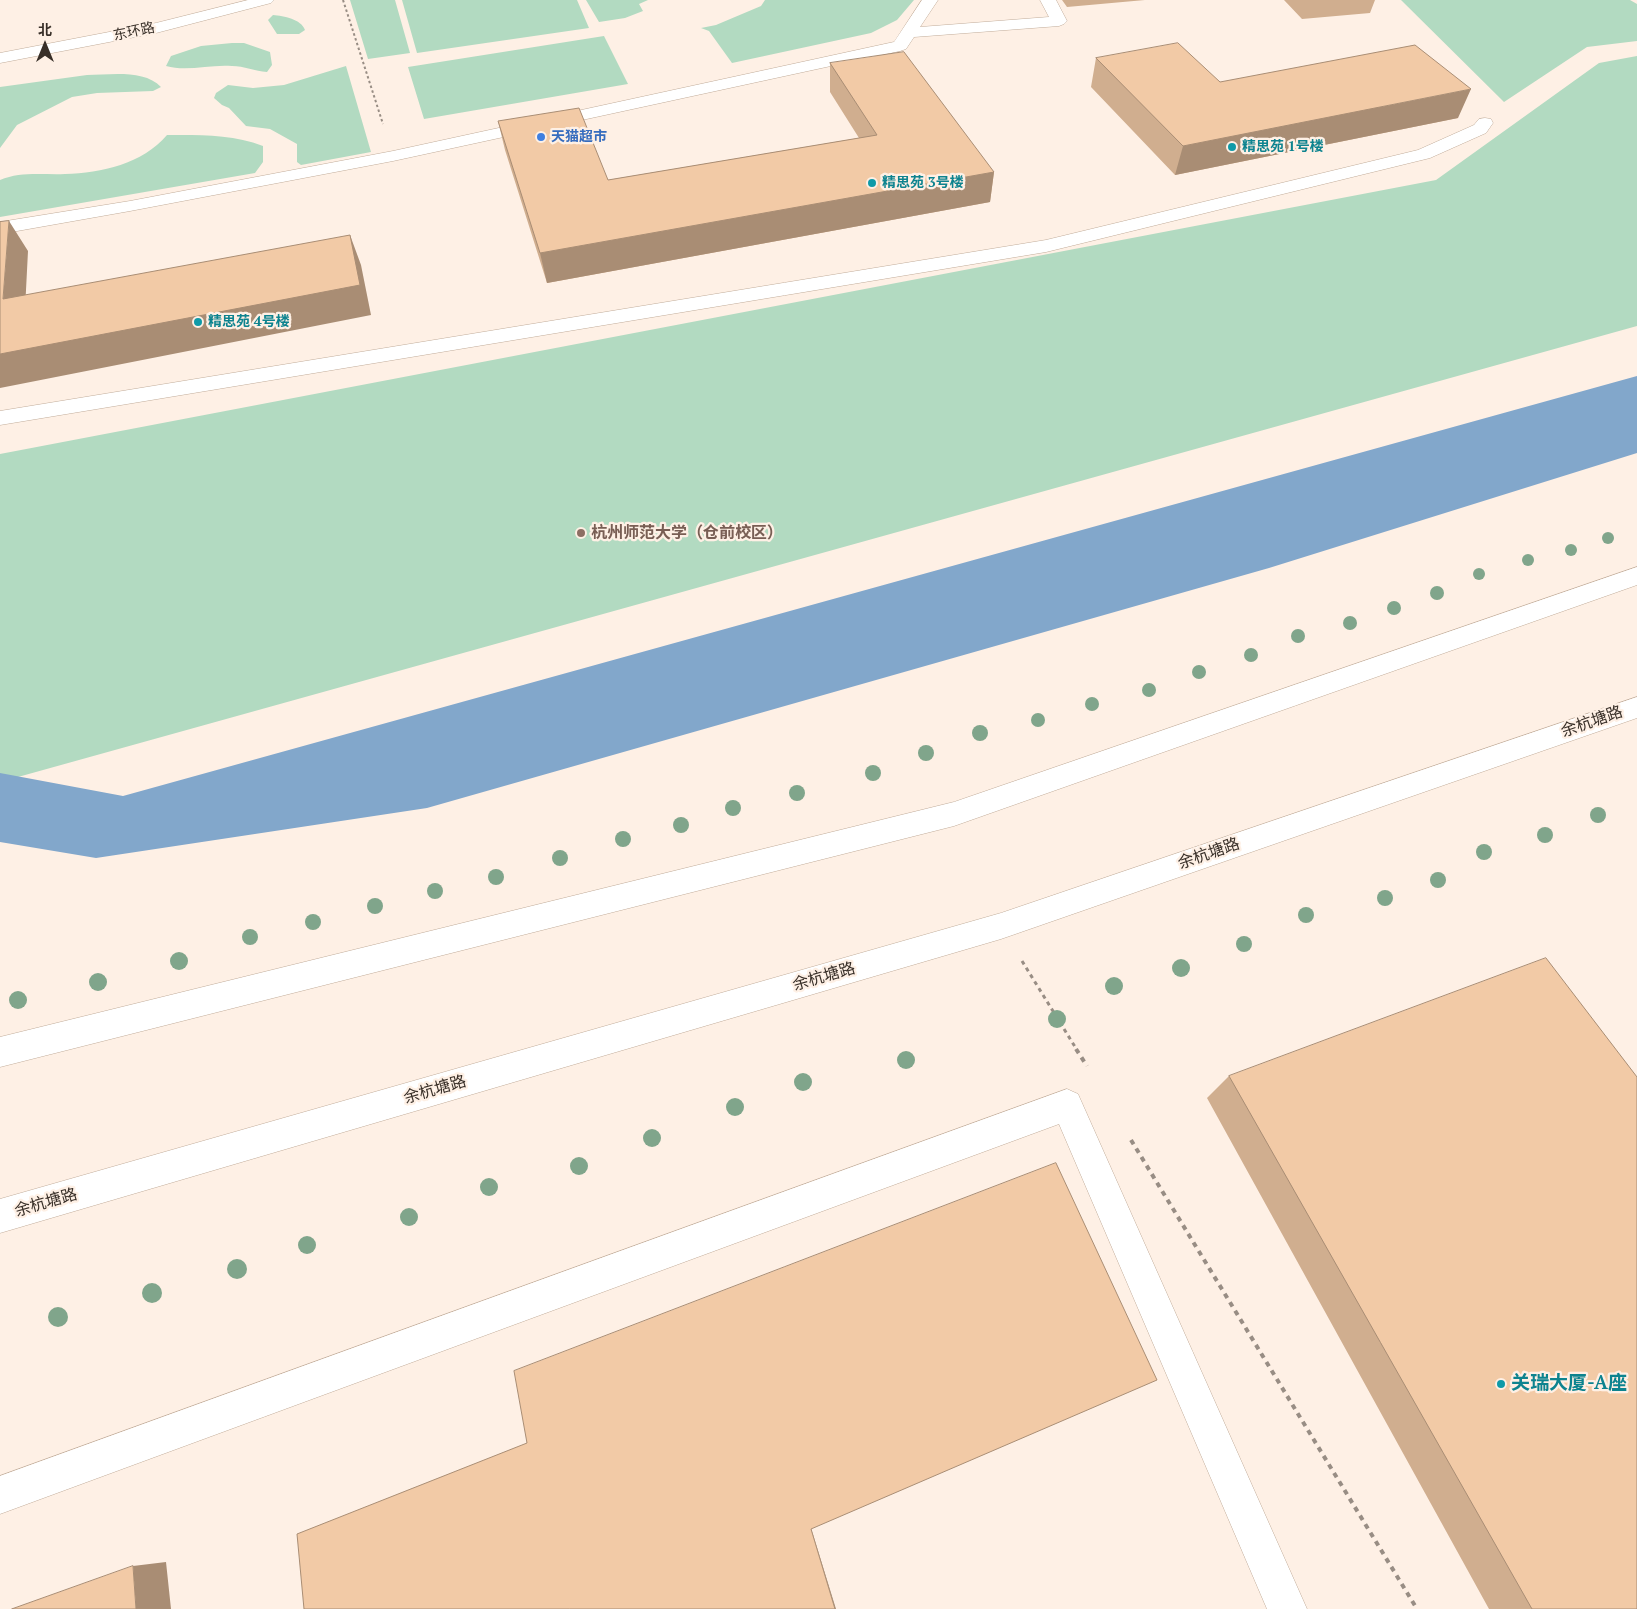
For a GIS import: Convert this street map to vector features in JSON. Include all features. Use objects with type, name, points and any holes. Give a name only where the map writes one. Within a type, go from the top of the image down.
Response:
[{"type":"main road","name":"东环路","points":[[0,58],[156,28],[266,0]]},
{"type":"main road","points":[[0,228],[130,206],[393,156],[900,46],[930,0]]},
{"type":"main road","points":[[908,33],[1059,21],[1048,0]]},
{"type":"main road","points":[[0,418],[1046,246],[1424,154],[1480,129],[1485,123]]},
{"type":"main road","points":[[0,1052],[954,814],[1637,576]]},
{"type":"main road","name":"余杭塘路","points":[[0,1216],[1001,926],[1637,707]]},
{"type":"main road","points":[[0,1494],[1067,1105],[1287,1609]]},
{"type":"path","points":[[343,0],[393,156]]},
{"type":"path","points":[[1001,926],[1089,1071]]},
{"type":"path","points":[[1126,1131],[1417,1609]]},
{"type":"green space","points":[[350,0],[395,0],[410,53],[368,59]]},
{"type":"green space","points":[[402,0],[577,0],[589,28],[417,53]]},
{"type":"green space","points":[[586,0],[648,0],[639,4],[643,11],[625,18],[599,22]]},
{"type":"green space","points":[[765,0],[914,0],[897,20],[871,33],[732,63],[709,31],[701,28],[716,25],[761,6]]},
{"type":"green space","points":[[1401,0],[1630,0],[1637,4],[1637,41],[1587,47],[1504,102]]},
{"type":"green space","points":[[273,15],[287,17],[296,21],[305,30],[299,34],[277,34],[268,20]]},
{"type":"green space","points":[[604,36],[628,84],[424,119],[408,67]]},
{"type":"green space","points":[[244,43],[270,52],[272,65],[267,72],[236,66],[174,68],[166,66],[171,56],[201,46]]},
{"type":"green space","points":[[1637,56],[1637,326],[0,782],[0,454],[1436,180],[1599,63]]},
{"type":"green space","points":[[346,66],[371,152],[301,165],[297,162],[297,144],[270,129],[246,126],[229,108],[214,98],[216,93],[228,85],[253,88],[284,85]]},
{"type":"green space","points":[[87,75],[136,75],[154,81],[161,87],[153,91],[97,93],[72,97],[17,125],[0,148],[0,87]]},
{"type":"green space","points":[[167,135],[216,136],[251,142],[263,146],[263,162],[255,173],[0,217],[0,180],[24,174],[65,174],[107,169],[133,160],[146,153]]},
{"type":"water","points":[[1637,376],[1637,453],[1269,568],[427,808],[96,858],[0,842],[0,773],[123,796]]},
{"type":"building","points":[[1178,43],[1220,82],[1415,45],[1471,89],[1183,146],[1096,58]]},
{"type":"building","name":"精思苑 3号楼","points":[[904,52],[994,172],[540,253],[498,121],[579,108],[608,180],[877,135],[830,63]]},
{"type":"building","points":[[9,221],[3,299],[350,235],[360,285],[0,354],[0,222]]},
{"type":"building","name":"关瑞大厦-A座","points":[[1546,958],[1637,1077],[1637,1609],[1532,1609],[1229,1076]]},
{"type":"building","points":[[1056,1163],[1157,1380],[811,1529],[835,1609],[304,1609],[297,1534],[527,1443],[514,1371]]},
{"type":"building","points":[[133,1566],[136,1609],[12,1609]]},
{"type":"place","name":"天猫超市","points":[[541,137]]},
{"type":"place","name":"精思苑 1号楼","points":[[1232,147]]},
{"type":"place","name":"精思苑 3号楼","points":[[872,183]]},
{"type":"place","name":"精思苑 4号楼","points":[[198,322]]},
{"type":"place","name":"杭州师范大学（仓前校区）","points":[[581,533]]},
{"type":"place","name":"关瑞大厦-A座","points":[[1501,1384]]}]
